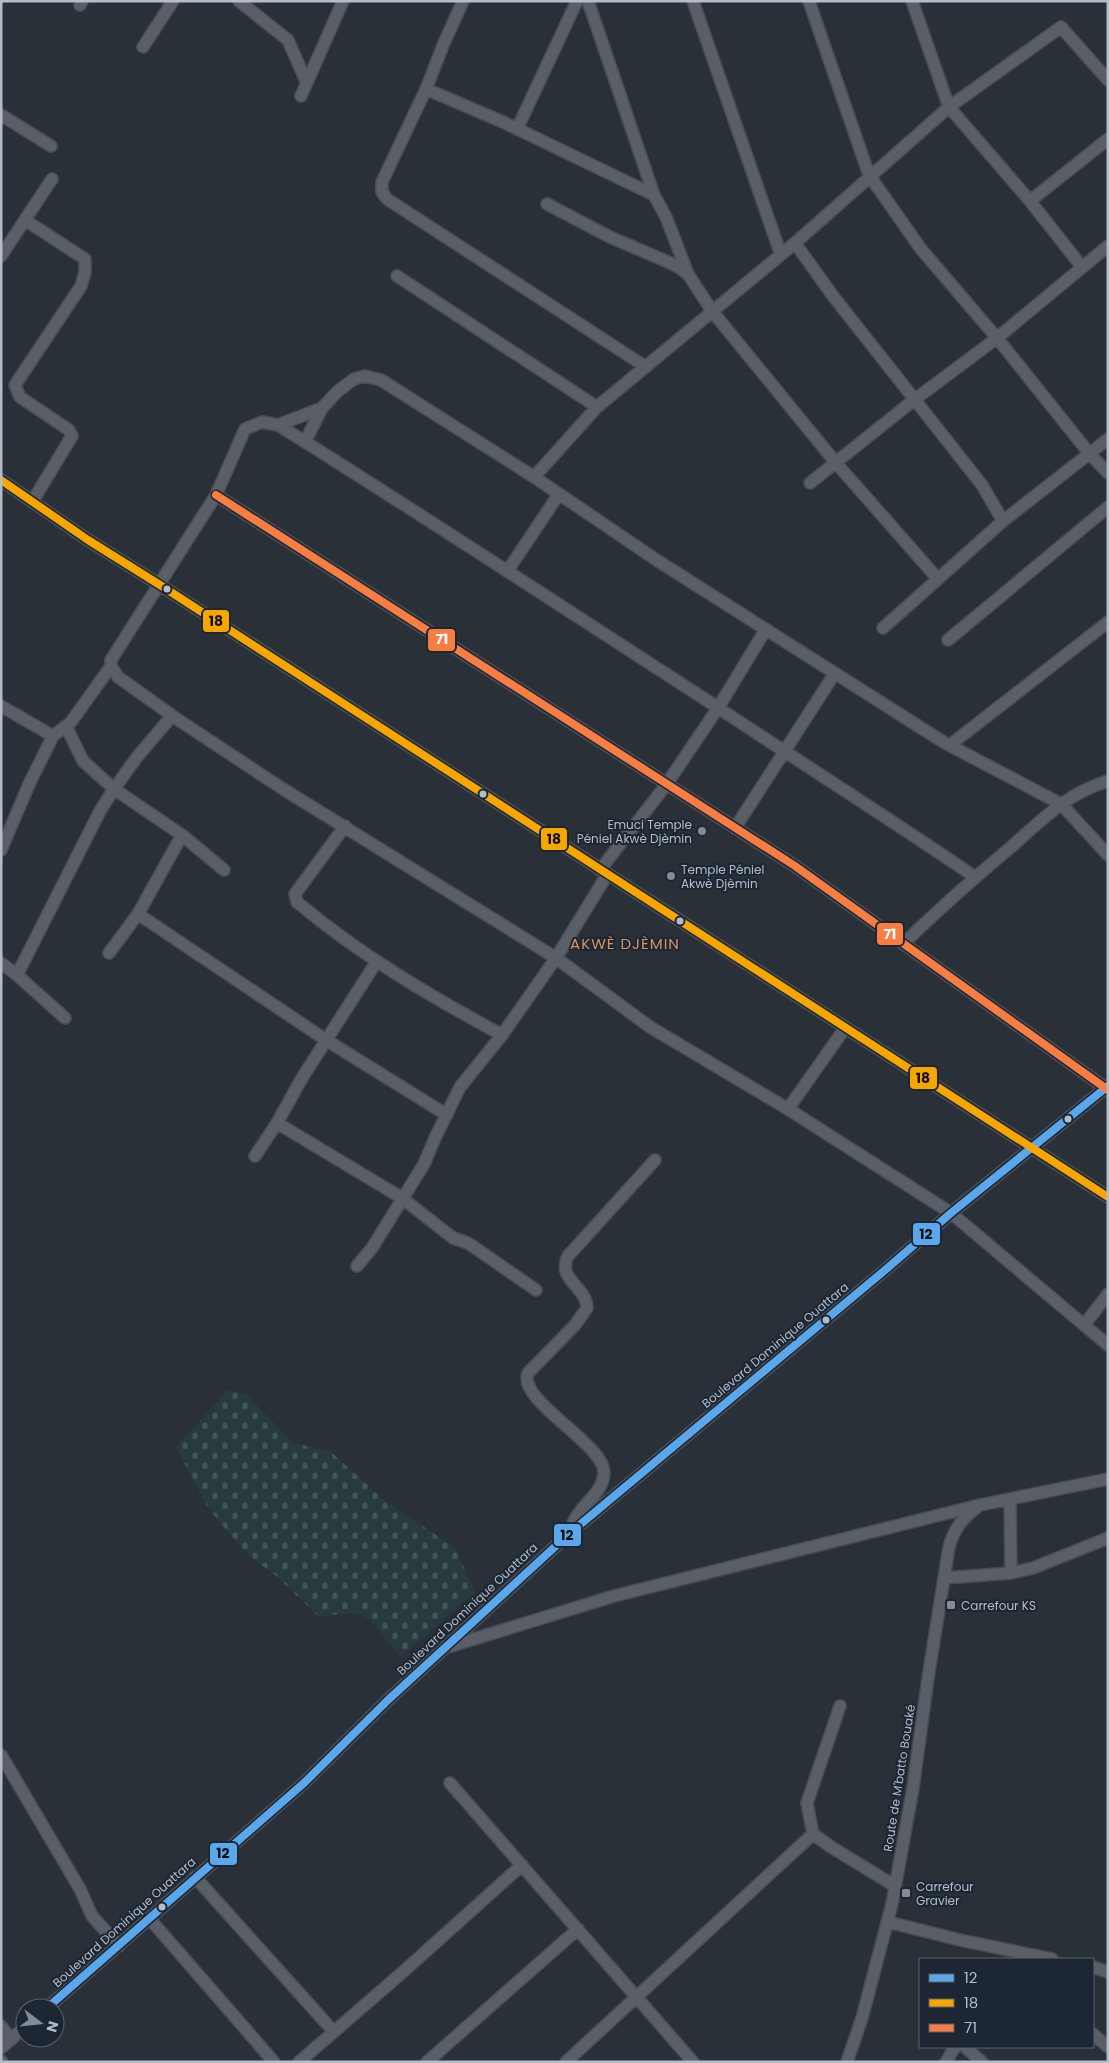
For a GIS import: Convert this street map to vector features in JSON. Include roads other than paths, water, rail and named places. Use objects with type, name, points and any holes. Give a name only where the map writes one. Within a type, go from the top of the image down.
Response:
[{"type":"street","points":[[143,47],[173,1]]},
{"type":"street","points":[[239,1],[288,40],[306,81]]},
{"type":"street","points":[[301,96],[343,1]]},
{"type":"street","points":[[463,1],[426,89],[382,182],[382,192],[387,199],[646,367]]},
{"type":"street","points":[[517,129],[577,1]]},
{"type":"street","points":[[588,1],[654,195],[666,217],[688,274],[712,311],[836,463],[938,579]]},
{"type":"street","points":[[693,1],[780,255]]},
{"type":"street","points":[[808,1],[870,175],[921,250],[997,338],[1089,453],[1108,473]]},
{"type":"street","points":[[912,1],[949,107],[1030,201],[1082,267]]},
{"type":"street","points":[[534,477],[597,407],[795,243],[949,107],[1061,27],[1108,80]]},
{"type":"street","points":[[426,89],[517,129],[654,195]]},
{"type":"street","points":[[1,116],[51,146]]},
{"type":"street","points":[[1030,201],[1108,139]]},
{"type":"street","points":[[1,256],[52,179]]},
{"type":"street","points":[[547,204],[610,237],[675,265],[688,274]]},
{"type":"street","points":[[25,220],[85,259],[85,272],[81,286],[15,385],[20,397],[69,430],[72,436],[32,502]]},
{"type":"street","points":[[795,243],[833,296],[982,486],[1004,521]]},
{"type":"street","points":[[810,483],[914,400],[997,338],[1108,246]]},
{"type":"street","points":[[397,276],[597,407]]},
{"type":"street","points":[[305,442],[322,408],[338,392],[354,379],[365,376],[381,380],[534,477],[658,561],[950,745],[1061,804],[1108,855]]},
{"type":"street","points":[[278,425],[322,408]]},
{"type":"street","points":[[975,877],[884,814],[508,570],[278,425],[262,422],[246,429],[216,495],[111,660],[111,666],[118,677],[172,716],[283,789],[556,958],[650,1027],[788,1109],[951,1213],[1108,1345]]},
{"type":"street","points":[[883,628],[1004,521],[1108,439]]},
{"type":"street","points":[[1,480],[88,540],[1108,1197]]},
{"type":"street","points":[[508,570],[559,494]]},
{"type":"street","points":[[216,495],[795,866],[1107,1088]]},
{"type":"street","points":[[948,640],[1108,507]]},
{"type":"street","points":[[950,745],[1108,622]]},
{"type":"street","points":[[357,1266],[372,1248],[424,1164],[460,1087],[502,1034],[556,958],[604,873],[718,708],[766,629]]},
{"type":"street","points":[[1,850],[30,782],[53,736],[71,722],[111,666]]},
{"type":"street","points":[[736,828],[835,673]]},
{"type":"street","points":[[3,710],[53,736]]},
{"type":"street","points":[[17,975],[100,811],[137,757],[172,716]]},
{"type":"street","points":[[66,726],[83,761],[114,789],[182,836],[224,870]]},
{"type":"street","points":[[903,944],[975,877],[1061,804],[1089,787],[1108,781]]},
{"type":"street","points":[[345,826],[295,894],[298,902],[377,961],[430,996],[502,1034]]},
{"type":"street","points":[[110,953],[138,914],[182,836]]},
{"type":"street","points":[[138,914],[326,1040],[447,1115]]},
{"type":"street","points":[[255,1156],[277,1123],[302,1078],[377,961]]},
{"type":"street","points":[[1,963],[65,1018]]},
{"type":"street","points":[[788,1109],[845,1028]]},
{"type":"street","name":"Boulevard Dominique Ouattara","points":[[59,1998],[304,1783],[388,1700],[448,1647],[570,1533],[951,1213],[1107,1088]]},
{"type":"street","points":[[277,1123],[402,1198],[453,1238],[468,1244],[536,1290]]},
{"type":"street","points":[[570,1533],[574,1521],[593,1498],[601,1484],[604,1472],[600,1459],[550,1411],[527,1386],[526,1379],[528,1373],[575,1325],[587,1308],[586,1302],[566,1273],[568,1256],[655,1160]]},
{"type":"street","points":[[1084,1325],[1108,1294]]},
{"type":"street","points":[[448,1647],[614,1596],[980,1505],[1108,1480]]},
{"type":"street","points":[[1010,1499],[1011,1574]]},
{"type":"street","name":"Route de M'batto Bouaké","points":[[847,2062],[862,2018],[888,1922],[913,1788],[952,1534],[966,1516],[980,1505]]},
{"type":"street","points":[[944,1578],[1011,1574],[1033,1568],[1108,1538]]},
{"type":"street","points":[[840,1706],[807,1803],[813,1834],[895,1886]]},
{"type":"street","points":[[1,1756],[80,1889],[92,1916],[119,1946]]},
{"type":"street","points":[[450,1783],[693,2062]]},
{"type":"street","points":[[566,2062],[813,1834]]},
{"type":"street","points":[[299,2062],[522,1865]]},
{"type":"street","points":[[195,1877],[334,2032]]},
{"type":"street","points":[[149,1918],[274,2062]]},
{"type":"street","points":[[888,1922],[1010,1955],[1042,1958]]},
{"type":"street","points":[[427,2062],[578,1929]]},
{"type":"street","points":[[1094,1967],[1108,1972]]},
{"type":"street","points":[[1,2026],[11,2039]]},
{"type":"street","points":[[1094,2035],[1108,2047]]},
{"type":"street","points":[[1,2048],[15,2036]]},
{"type":"street","points":[[946,2062],[954,2048]]},
{"type":"street","points":[[965,2048],[982,2062]]},
{"type":"place","name":"Emuci Temple Péniel Akwè Djèmin","points":[[702,831]]},
{"type":"place","name":"Temple Péniel Akwè Djèmin","points":[[671,876]]},
{"type":"place","name":"Carrefour KS","points":[[951,1605]]},
{"type":"place","name":"Carrefour Gravier","points":[[906,1893]]},
{"type":"district","name":"AKWÈ DJÈMIN","points":[[625,943]]}]
